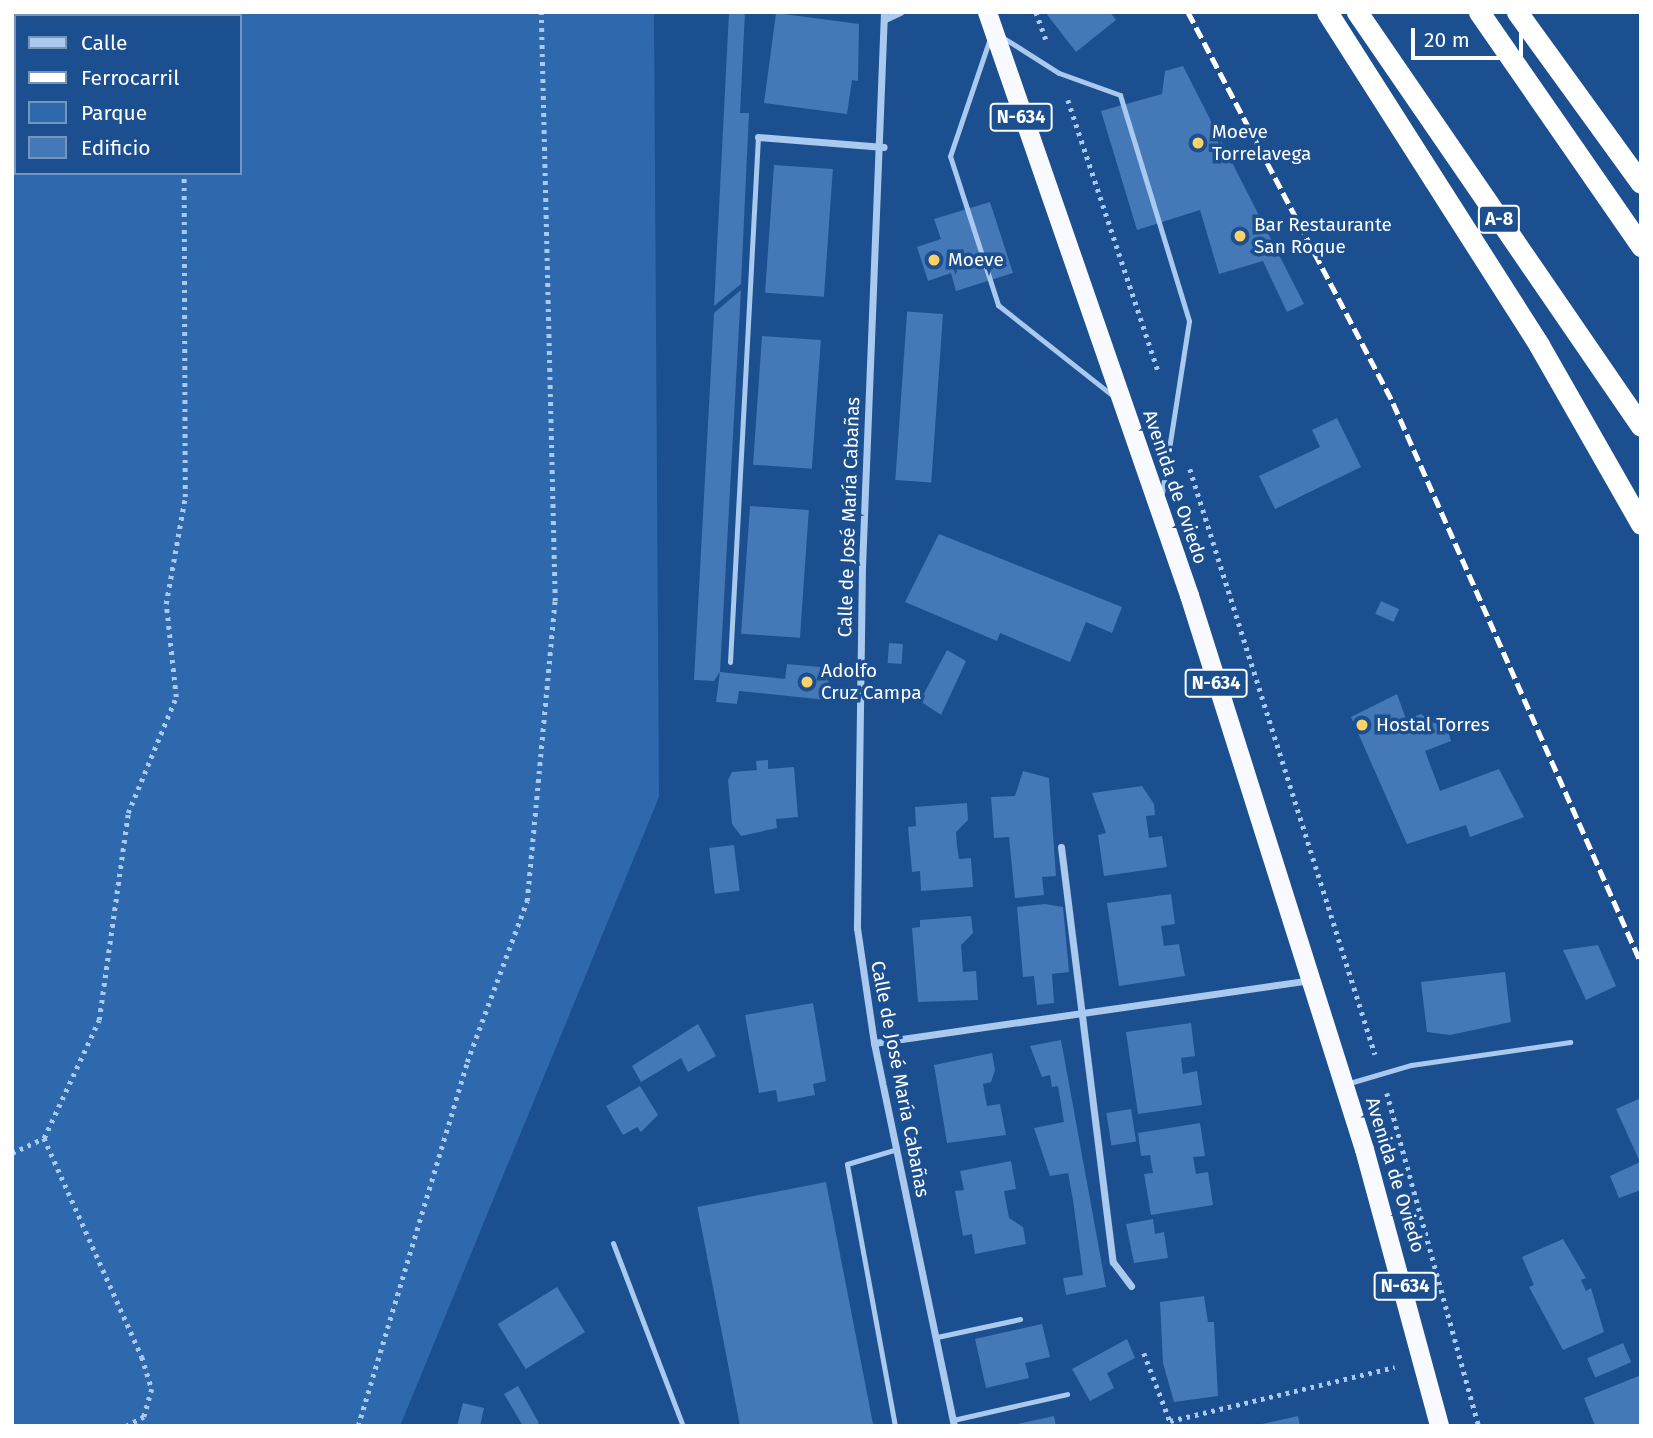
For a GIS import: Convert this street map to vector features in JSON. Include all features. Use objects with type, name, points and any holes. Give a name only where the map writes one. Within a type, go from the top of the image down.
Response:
[{"type":"highway","name":"Avenida de Oviedo","points":[[987,12],[1159,511],[1310,980],[1423,1361],[1439,1426]]},
{"type":"highway","points":[[1327,12],[1539,345],[1641,524]]},
{"type":"highway","name":"A-8","points":[[1357,12],[1641,426]]},
{"type":"highway","points":[[1479,12],[1641,246]]},
{"type":"highway","points":[[1517,12],[1641,183]]},
{"type":"street","name":"Calle de José María Cabañas","points":[[900,12],[885,15],[884,147],[862,565],[856,885],[874,1043],[953,1423]]},
{"type":"street","points":[[758,137],[884,147]]},
{"type":"street","points":[[1061,847],[1113,1262],[1131,1286]]},
{"type":"street","points":[[874,1043],[1310,980]]},
{"type":"lane","points":[[1120,401],[998,305],[950,156],[993,32],[1059,73],[1120,95],[1189,321],[1159,511]]},
{"type":"lane","points":[[730,662],[758,137]]},
{"type":"lane","points":[[1343,1085],[1381,1074],[1570,1042]]},
{"type":"lane","points":[[895,1426],[847,1164],[897,1149]]},
{"type":"lane","points":[[613,1244],[683,1426]]},
{"type":"lane","points":[[937,1337],[1020,1319]]},
{"type":"lane","points":[[953,1423],[1067,1394]]},
{"type":"path","points":[[358,1426],[467,1062],[527,901],[555,601],[541,12]]},
{"type":"path","points":[[1036,12],[1174,417],[1381,1074],[1479,1426]]},
{"type":"path","points":[[12,1153],[44,1138],[99,1020],[128,813],[176,697],[166,604],[185,497],[184,175]]},
{"type":"path","points":[[44,1138],[152,1389],[144,1417],[127,1426]]},
{"type":"path","points":[[1144,1353],[1170,1421],[1423,1361]]},
{"type":"green space","points":[[12,12],[654,12],[659,797],[400,1426],[12,1426]]},
{"type":"building","points":[[729,12],[745,12],[740,113],[749,113],[741,284],[714,306]]},
{"type":"building","points":[[1045,12],[1110,12],[1116,20],[1076,52]]},
{"type":"building","points":[[776,13],[859,24],[858,81],[852,80],[847,114],[764,103]]},
{"type":"building","points":[[1183,66],[1304,304],[1287,312],[1263,261],[1219,274],[1200,210],[1137,230],[1101,111],[1162,94],[1165,71]]},
{"type":"building","points":[[774,165],[833,169],[824,297],[765,293]]},
{"type":"building","points":[[990,202],[1013,273],[956,291],[951,273],[928,281],[917,247],[941,239],[934,219]]},
{"type":"building","points":[[741,290],[720,672],[714,681],[694,680],[714,313]]},
{"type":"building","points":[[907,311],[943,314],[931,483],[895,480]]},
{"type":"building","points":[[762,336],[821,340],[812,469],[753,465]]},
{"type":"building","points":[[1337,418],[1361,467],[1275,509],[1259,476],[1320,447],[1312,430]]},
{"type":"building","points":[[750,506],[809,510],[800,638],[741,634]]},
{"type":"building","points":[[939,534],[1122,607],[1112,633],[1086,622],[1070,662],[1000,633],[997,641],[905,602]]},
{"type":"building","points":[[1381,601],[1399,609],[1394,622],[1375,614]]},
{"type":"building","points":[[889,643],[903,644],[902,664],[888,663]]},
{"type":"building","points":[[947,650],[966,661],[941,715],[920,701]]},
{"type":"building","points":[[787,664],[830,668],[827,700],[739,691],[737,704],[716,702],[720,672],[785,679]]},
{"type":"building","points":[[1397,694],[1406,719],[1421,714],[1448,731],[1451,741],[1425,751],[1440,791],[1499,769],[1524,817],[1470,837],[1466,825],[1407,844],[1351,717]]},
{"type":"building","points":[[768,760],[768,769],[794,767],[798,817],[776,819],[777,828],[741,836],[732,824],[728,780],[732,772],[757,770],[756,761]]},
{"type":"building","points":[[1023,771],[1049,778],[1056,876],[1042,877],[1044,895],[1015,898],[1009,837],[994,838],[991,797],[1015,796]]},
{"type":"building","points":[[1142,786],[1154,804],[1155,815],[1146,816],[1149,838],[1162,836],[1167,867],[1104,876],[1098,835],[1106,833],[1092,793]]},
{"type":"building","points":[[967,803],[968,820],[956,832],[957,846],[959,859],[971,858],[973,887],[921,891],[920,871],[912,872],[908,827],[916,826],[915,807]]},
{"type":"building","points":[[734,845],[740,891],[715,894],[709,848]]},
{"type":"building","points":[[1171,894],[1175,924],[1161,926],[1164,946],[1179,944],[1185,976],[1119,986],[1107,903]]},
{"type":"building","points":[[1045,904],[1063,907],[1069,972],[1052,974],[1054,1003],[1037,1005],[1034,976],[1023,977],[1017,907]]},
{"type":"building","points":[[971,916],[973,933],[961,945],[963,972],[976,971],[978,1000],[918,1002],[912,928],[920,927],[920,920]]},
{"type":"building","points":[[1598,945],[1616,986],[1586,1000],[1563,950]]},
{"type":"building","points":[[1505,972],[1511,1022],[1450,1035],[1427,1032],[1421,982]]},
{"type":"building","points":[[813,1003],[826,1081],[813,1084],[815,1095],[778,1102],[776,1090],[759,1093],[745,1015]]},
{"type":"building","points":[[1191,1023],[1195,1056],[1181,1058],[1183,1074],[1197,1071],[1202,1105],[1138,1114],[1126,1032]]},
{"type":"building","points":[[698,1024],[716,1056],[688,1072],[681,1058],[641,1082],[632,1066]]},
{"type":"building","points":[[1061,1040],[1106,1287],[1066,1295],[1063,1278],[1083,1275],[1068,1173],[1050,1176],[1034,1128],[1064,1122],[1058,1086],[1052,1087],[1050,1075],[1042,1077],[1030,1046]]},
{"type":"building","points":[[992,1053],[995,1070],[991,1082],[983,1084],[985,1096],[987,1106],[1000,1104],[1006,1135],[947,1143],[934,1065]]},
{"type":"building","points":[[640,1086],[658,1115],[641,1132],[637,1127],[623,1135],[606,1106]]},
{"type":"building","points":[[1641,1098],[1641,1190],[1619,1198],[1610,1176],[1640,1162],[1616,1109]]},
{"type":"building","points":[[1131,1109],[1136,1142],[1111,1146],[1106,1113]]},
{"type":"building","points":[[1200,1123],[1205,1156],[1193,1157],[1196,1174],[1208,1172],[1213,1205],[1151,1215],[1144,1174],[1153,1173],[1150,1155],[1141,1156],[1138,1133]]},
{"type":"building","points":[[1011,1161],[1016,1189],[1004,1191],[1009,1218],[1023,1227],[1026,1244],[975,1254],[972,1234],[963,1236],[955,1191],[964,1190],[960,1171]]},
{"type":"building","points":[[826,1182],[873,1425],[740,1426],[697,1207]]},
{"type":"building","points":[[1153,1219],[1155,1234],[1164,1232],[1168,1258],[1134,1263],[1126,1224]]},
{"type":"building","points":[[1563,1239],[1586,1278],[1581,1280],[1586,1291],[1591,1288],[1604,1332],[1563,1350],[1529,1287],[1534,1285],[1522,1257]]},
{"type":"building","points":[[557,1287],[585,1332],[526,1369],[498,1324]]},
{"type":"building","points":[[1204,1296],[1208,1322],[1214,1322],[1218,1396],[1174,1402],[1163,1363],[1160,1302]]},
{"type":"building","points":[[1042,1324],[1050,1357],[1025,1363],[1029,1378],[986,1388],[975,1339]]},
{"type":"building","points":[[1127,1339],[1135,1358],[1107,1373],[1114,1388],[1090,1401],[1072,1369]]},
{"type":"building","points":[[1623,1343],[1631,1362],[1595,1378],[1587,1358]]},
{"type":"building","points":[[1641,1375],[1641,1426],[1595,1426],[1584,1398]]},
{"type":"building","points":[[518,1386],[539,1423],[534,1426],[523,1426],[504,1394]]},
{"type":"building","points":[[463,1403],[484,1408],[480,1426],[457,1426]]},
{"type":"building","points":[[1054,1416],[1056,1426],[1013,1426],[1013,1425]]},
{"type":"building","points":[[1298,1416],[1300,1426],[1258,1426],[1258,1425]]},
{"type":"railway","points":[[1188,12],[1393,403],[1641,963]]},
{"type":"place","name":"Moeve Torrelavega","points":[[1198,143]]},
{"type":"place","name":"Bar Restaurante San Roque","points":[[1240,236]]},
{"type":"place","name":"Moeve","points":[[934,260]]},
{"type":"place","name":"Adolfo Cruz Campa","points":[[807,682]]},
{"type":"place","name":"Hostal Torres","points":[[1362,725]]}]
